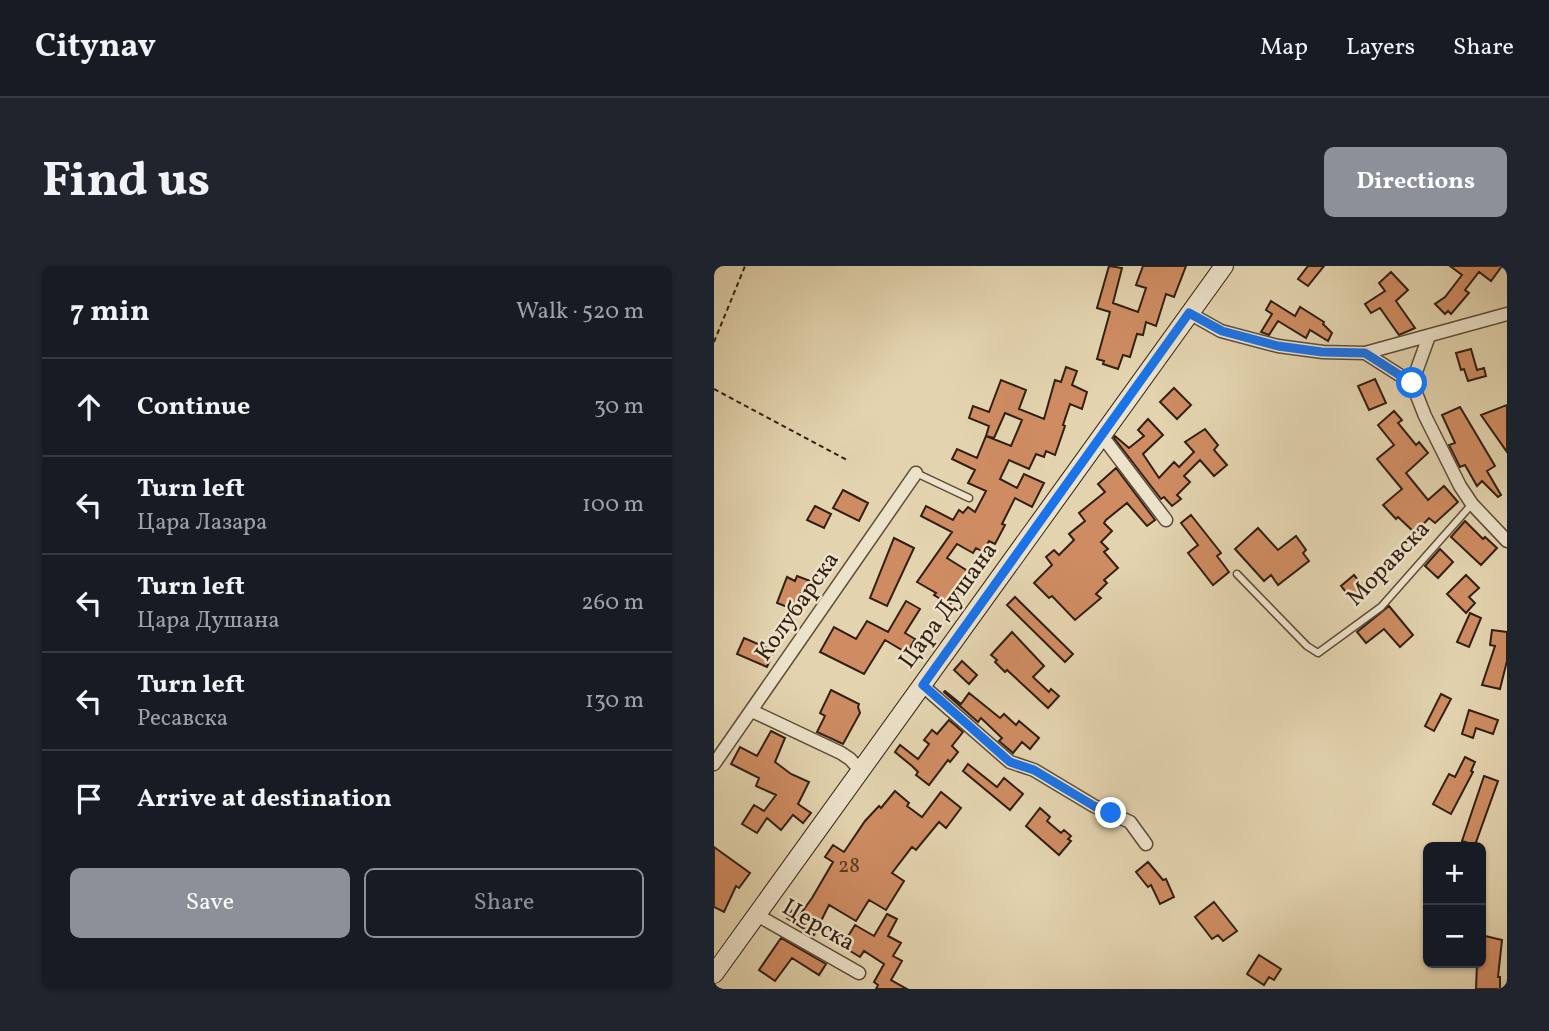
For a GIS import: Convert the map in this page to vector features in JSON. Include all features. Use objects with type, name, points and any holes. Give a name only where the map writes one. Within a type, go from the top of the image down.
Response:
[{"type":"main road","name":"Цара Душана","points":[[714,974],[723,952],[757,915],[1224,266]]},
{"type":"street","points":[[1189,313],[1222,331],[1278,346],[1322,352],[1365,353],[1507,314]]},
{"type":"street","points":[[1412,383],[1429,336]]},
{"type":"street","points":[[1365,353],[1412,383],[1425,416],[1472,504],[1507,541]]},
{"type":"street","points":[[1102,436],[1166,520]]},
{"type":"street","name":"Колубарска","points":[[714,764],[916,473]]},
{"type":"street","points":[[923,685],[1010,762],[1034,770],[1094,806],[1130,822],[1146,844]]},
{"type":"street","points":[[752,711],[841,753],[860,770]]},
{"type":"street","name":"Церска","points":[[757,915],[859,973]]},
{"type":"lane","points":[[916,473],[969,498]]},
{"type":"lane","name":"Моравска","points":[[1237,574],[1307,646],[1318,653],[1381,607],[1472,504]]},
{"type":"path","points":[[714,342],[744,266]]},
{"type":"path","points":[[714,389],[847,460]]},
{"type":"building","points":[[1109,266],[1122,268],[1113,303],[1138,312],[1146,288],[1136,285],[1143,266],[1186,266],[1174,297],[1166,294],[1156,326],[1146,322],[1143,335],[1137,334],[1130,357],[1123,355],[1118,369],[1097,359],[1110,312],[1097,308]]},
{"type":"building","points":[[1308,266],[1324,266],[1308,286],[1298,279]]},
{"type":"building","points":[[1450,266],[1502,266],[1491,281],[1479,272],[1465,290],[1469,293],[1451,314],[1448,311],[1445,314],[1435,304],[1445,297],[1462,275]]},
{"type":"building","points":[[1391,272],[1408,290],[1396,301],[1415,328],[1399,335],[1380,308],[1371,313],[1365,304],[1385,291],[1379,283]]},
{"type":"building","points":[[1271,301],[1295,316],[1300,307],[1324,322],[1332,333],[1328,341],[1310,330],[1306,338],[1278,321],[1269,335],[1261,332],[1272,314],[1266,310]]},
{"type":"building","points":[[1471,349],[1477,370],[1484,368],[1486,376],[1468,381],[1464,369],[1461,370],[1456,353]]},
{"type":"building","points":[[1066,367],[1077,371],[1072,385],[1087,392],[1082,409],[1070,404],[1055,455],[1046,451],[1044,457],[1036,454],[1029,469],[1009,460],[1000,479],[1017,488],[1024,474],[1044,483],[1032,507],[1015,498],[995,544],[989,541],[983,552],[976,548],[973,553],[957,544],[947,558],[971,573],[950,605],[917,582],[952,532],[921,516],[926,506],[953,520],[959,510],[963,513],[968,507],[975,512],[986,491],[968,483],[975,470],[952,459],[957,449],[977,458],[986,436],[989,426],[969,418],[973,406],[989,412],[1001,380],[1026,390],[1019,409],[1044,419],[1055,380],[1061,382]],"holes":[[[1005,413],[1022,420],[1011,446],[986,436],[994,438]]]},
{"type":"building","points":[[1375,379],[1386,403],[1369,410],[1358,386]]},
{"type":"building","points":[[1174,388],[1191,405],[1177,419],[1160,402]]},
{"type":"building","points":[[1507,405],[1507,452],[1481,415]]},
{"type":"building","points":[[1460,407],[1495,466],[1487,471],[1501,495],[1498,497],[1482,481],[1477,486],[1465,465],[1460,467],[1449,445],[1455,443],[1442,415]]},
{"type":"building","points":[[1394,411],[1402,420],[1398,423],[1416,445],[1419,442],[1428,453],[1406,473],[1428,500],[1444,486],[1458,502],[1435,523],[1429,518],[1415,533],[1383,505],[1402,489],[1377,459],[1394,445],[1378,425]]},
{"type":"building","points":[[1148,419],[1163,435],[1143,454],[1159,478],[1174,462],[1179,467],[1194,452],[1185,442],[1205,429],[1218,445],[1214,450],[1227,465],[1214,476],[1200,460],[1184,476],[1190,482],[1177,495],[1181,499],[1172,506],[1164,497],[1161,499],[1114,438],[1115,436],[1129,448],[1144,436],[1138,430]]},
{"type":"building","points":[[1116,468],[1155,520],[1147,526],[1127,503],[1106,520],[1104,523],[1112,531],[1101,542],[1108,549],[1104,552],[1118,568],[1104,580],[1107,583],[1096,594],[1101,598],[1075,620],[1052,596],[1049,598],[1034,583],[1052,565],[1046,557],[1054,550],[1059,555],[1074,540],[1069,534],[1085,521],[1079,513],[1105,492],[1098,484]]},
{"type":"building","points":[[843,490],[868,503],[859,521],[833,508]]},
{"type":"building","points":[[815,506],[831,514],[824,528],[807,520]]},
{"type":"building","points":[[1191,515],[1221,553],[1217,556],[1229,572],[1213,585],[1188,553],[1198,545],[1181,523]]},
{"type":"building","points":[[1465,521],[1483,539],[1485,537],[1497,548],[1481,565],[1451,537]]},
{"type":"building","points":[[1258,528],[1278,550],[1296,536],[1306,550],[1303,553],[1309,561],[1278,585],[1271,575],[1264,581],[1235,549]]},
{"type":"building","points":[[894,538],[914,548],[887,606],[870,598]]},
{"type":"building","points":[[1440,549],[1453,562],[1438,578],[1425,566]]},
{"type":"building","points":[[1354,575],[1367,591],[1354,602],[1341,586]]},
{"type":"building","points":[[1466,575],[1479,588],[1469,597],[1475,603],[1466,613],[1447,594]]},
{"type":"building","points":[[797,576],[813,582],[809,593],[802,591],[795,610],[777,603],[787,577],[795,581]]},
{"type":"building","points":[[1015,597],[1073,654],[1065,662],[1007,605]]},
{"type":"building","points":[[906,601],[920,609],[905,633],[915,639],[907,653],[885,640],[864,674],[820,652],[834,627],[856,639],[867,621],[888,632]]},
{"type":"building","points":[[1389,606],[1413,635],[1400,647],[1384,629],[1366,643],[1357,632]]},
{"type":"building","points":[[1470,613],[1481,618],[1469,647],[1457,642]]},
{"type":"building","points":[[1492,630],[1507,632],[1507,661],[1500,689],[1482,685],[1495,646],[1490,645]]},
{"type":"building","points":[[1012,632],[1044,666],[1033,677],[1049,692],[1051,689],[1059,696],[1048,708],[1007,670],[1005,672],[991,655]]},
{"type":"building","points":[[744,638],[774,651],[767,667],[737,654]]},
{"type":"building","points":[[962,661],[977,675],[969,684],[954,670]]},
{"type":"building","points":[[831,690],[859,704],[860,713],[843,744],[817,732],[825,716],[820,713]]},
{"type":"building","points":[[945,691],[961,704],[969,693],[1000,718],[1004,714],[1016,725],[1019,721],[1039,738],[1030,749],[1022,742],[1013,753],[999,741],[1002,738],[981,718],[978,722]]},
{"type":"building","points":[[1441,694],[1451,699],[1434,731],[1425,726]]},
{"type":"building","points":[[1469,710],[1498,720],[1493,734],[1476,728],[1473,738],[1462,734]]},
{"type":"building","points":[[949,720],[963,732],[952,746],[958,752],[950,762],[948,760],[929,785],[895,752],[900,745],[918,759],[929,744],[924,740],[932,730],[937,734]]},
{"type":"building","points":[[771,731],[785,738],[775,762],[791,774],[809,782],[798,804],[811,813],[803,823],[793,815],[781,830],[767,818],[757,833],[742,824],[754,805],[764,811],[776,795],[756,786],[759,778],[731,764],[740,747],[757,756]]},
{"type":"building","points":[[1465,757],[1475,762],[1471,771],[1473,772],[1451,814],[1433,804],[1449,774],[1455,777]]},
{"type":"building","points":[[968,764],[997,787],[1004,778],[1023,794],[1010,810],[963,771]]},
{"type":"building","points":[[1484,776],[1498,781],[1476,842],[1462,841]]},
{"type":"building","points":[[895,791],[909,803],[907,806],[922,817],[941,792],[961,808],[946,828],[939,822],[916,850],[912,847],[892,873],[904,881],[886,910],[869,900],[856,921],[829,905],[814,935],[787,918],[792,911],[799,916],[812,898],[833,862],[825,857],[833,845],[844,852],[865,821],[879,806],[881,808]]},
{"type":"building","points":[[1040,808],[1050,817],[1047,821],[1061,833],[1064,830],[1071,836],[1068,839],[1071,841],[1059,855],[1026,826]]},
{"type":"building","points":[[714,847],[750,873],[739,888],[736,886],[724,912],[714,907]]},
{"type":"building","points":[[1148,862],[1163,880],[1166,879],[1174,897],[1160,904],[1151,885],[1148,887],[1136,872]]},
{"type":"building","points":[[1214,902],[1237,931],[1223,941],[1218,935],[1212,939],[1195,917]]},
{"type":"building","points":[[887,914],[897,919],[888,936],[901,943],[893,956],[902,961],[891,980],[907,989],[876,989],[878,985],[874,982],[884,964],[864,951],[860,957],[842,946],[855,925],[874,936]]},
{"type":"building","points":[[1486,936],[1502,940],[1498,977],[1500,989],[1476,989],[1477,968],[1486,968]]},
{"type":"building","points":[[781,938],[826,964],[819,975],[792,958],[775,981],[759,970]]},
{"type":"building","points":[[1259,955],[1281,969],[1274,980],[1269,977],[1264,985],[1247,974]]},
{"type":"route","points":[[1111,813],[1094,806],[1034,770],[1010,762],[923,685],[1189,313],[1222,331],[1278,346],[1322,352],[1365,353],[1412,383]]}]
